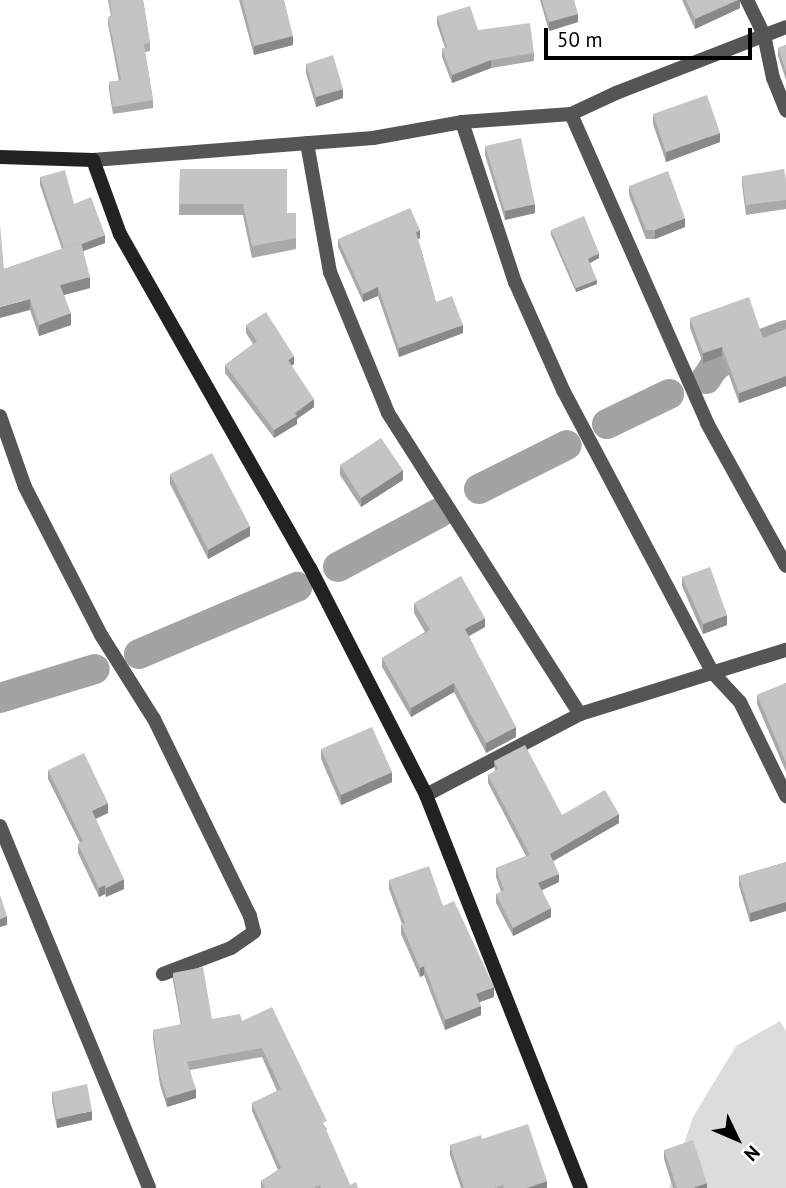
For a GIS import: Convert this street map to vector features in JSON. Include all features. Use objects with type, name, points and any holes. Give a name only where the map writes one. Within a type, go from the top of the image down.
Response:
[{"type":"street","points":[[747,0],[764,35],[773,78],[786,110]]},
{"type":"street","points":[[0,157],[93,160],[373,138],[462,122],[571,114],[616,93],[786,27]]},
{"type":"street","points":[[571,114],[707,423],[786,566]]},
{"type":"street","points":[[462,122],[515,282],[558,378],[712,672],[740,702],[786,796]]},
{"type":"street","points":[[307,143],[330,272],[388,413],[580,714]]},
{"type":"street","points":[[93,160],[120,234],[310,568],[426,795],[581,1188]]},
{"type":"street","points":[[0,416],[25,487],[101,635],[154,719],[250,916],[254,932],[231,948],[163,974]]},
{"type":"street","points":[[426,795],[580,714],[786,650]]},
{"type":"street","points":[[0,826],[149,1188]]},
{"type":"shaded area","points":[[780,1021],[786,1031],[786,1188],[669,1188],[693,1117],[736,1046]]},
{"type":"building","points":[[110,0],[143,0],[150,43],[144,44],[153,100],[113,107],[109,82],[121,80],[108,17],[112,16]]},
{"type":"building","points":[[242,0],[284,0],[293,36],[254,46]]},
{"type":"building","points":[[542,0],[574,0],[578,14],[549,22]]},
{"type":"building","points":[[686,0],[738,0],[695,19]]},
{"type":"building","points":[[470,6],[478,30],[530,23],[534,53],[491,60],[452,75],[442,49],[447,47],[437,16]]},
{"type":"building","points":[[786,45],[786,72],[778,48]]},
{"type":"building","points":[[333,55],[343,89],[316,97],[306,64]]},
{"type":"building","points":[[707,95],[720,133],[666,152],[653,114]]},
{"type":"building","points":[[521,138],[535,204],[505,211],[485,146]]},
{"type":"building","points":[[180,169],[287,169],[287,213],[296,213],[296,238],[252,246],[243,204],[179,204]]},
{"type":"building","points":[[784,169],[786,200],[746,205],[742,176]]},
{"type":"building","points":[[65,170],[74,204],[91,197],[105,235],[64,248],[40,177]]},
{"type":"building","points":[[668,171],[685,218],[655,230],[646,230],[629,186]]},
{"type":"building","points":[[410,208],[420,230],[416,232],[436,302],[452,296],[463,325],[399,348],[378,287],[363,294],[338,239]]},
{"type":"building","points":[[584,216],[599,253],[588,259],[597,280],[576,288],[551,230]]},
{"type":"building","points":[[0,224],[4,269],[81,242],[90,277],[60,285],[71,313],[39,325],[30,299],[0,307]]},
{"type":"building","points":[[749,297],[763,338],[786,329],[786,376],[739,393],[722,347],[703,353],[690,318]]},
{"type":"building","points":[[266,312],[294,356],[288,360],[314,399],[295,413],[297,416],[274,430],[225,365],[257,341],[246,325]]},
{"type":"building","points":[[381,438],[403,470],[361,498],[340,465]]},
{"type":"building","points":[[212,453],[250,526],[208,550],[170,474]]},
{"type":"building","points":[[710,567],[727,615],[703,624],[682,577]]},
{"type":"building","points":[[461,576],[485,618],[465,629],[516,727],[486,743],[454,683],[411,708],[382,658],[430,630],[414,603]]},
{"type":"building","points":[[786,683],[786,763],[757,695]]},
{"type":"building","points":[[372,727],[392,772],[341,795],[321,749]]},
{"type":"building","points":[[525,745],[562,815],[605,790],[619,814],[550,854],[559,874],[538,883],[551,908],[513,928],[496,894],[504,890],[496,868],[530,855],[488,775],[498,769],[494,761]]},
{"type":"building","points":[[84,753],[108,803],[92,811],[124,879],[106,888],[105,885],[99,888],[78,844],[83,841],[48,770]]},
{"type":"building","points":[[786,862],[786,902],[750,913],[739,876]]},
{"type":"building","points":[[429,866],[443,906],[454,901],[494,987],[476,994],[481,1006],[445,1020],[424,966],[420,968],[401,924],[405,923],[389,880]]},
{"type":"building","points":[[0,895],[7,916],[0,919]]},
{"type":"building","points":[[203,967],[212,1019],[240,1014],[242,1021],[272,1007],[327,1121],[323,1123],[350,1185],[356,1182],[358,1188],[321,1188],[320,1185],[314,1188],[265,1188],[261,1181],[281,1168],[252,1103],[281,1089],[262,1048],[187,1062],[196,1089],[167,1098],[160,1076],[153,1030],[182,1024],[173,973]]},
{"type":"building","points":[[87,1084],[92,1111],[57,1119],[52,1092]]},
{"type":"building","points":[[528,1124],[547,1181],[527,1188],[504,1188],[503,1185],[494,1188],[464,1188],[450,1145],[481,1135],[482,1139]]},
{"type":"building","points":[[693,1140],[707,1183],[693,1188],[677,1188],[664,1150]]},
{"type":"waterway","points":[[706,379],[714,367],[728,357],[786,335]]},
{"type":"waterway","points":[[607,424],[669,394]]},
{"type":"waterway","points":[[479,489],[567,445]]},
{"type":"waterway","points":[[338,567],[439,513]]},
{"type":"waterway","points":[[139,654],[297,587]]},
{"type":"waterway","points":[[0,698],[95,669]]}]
